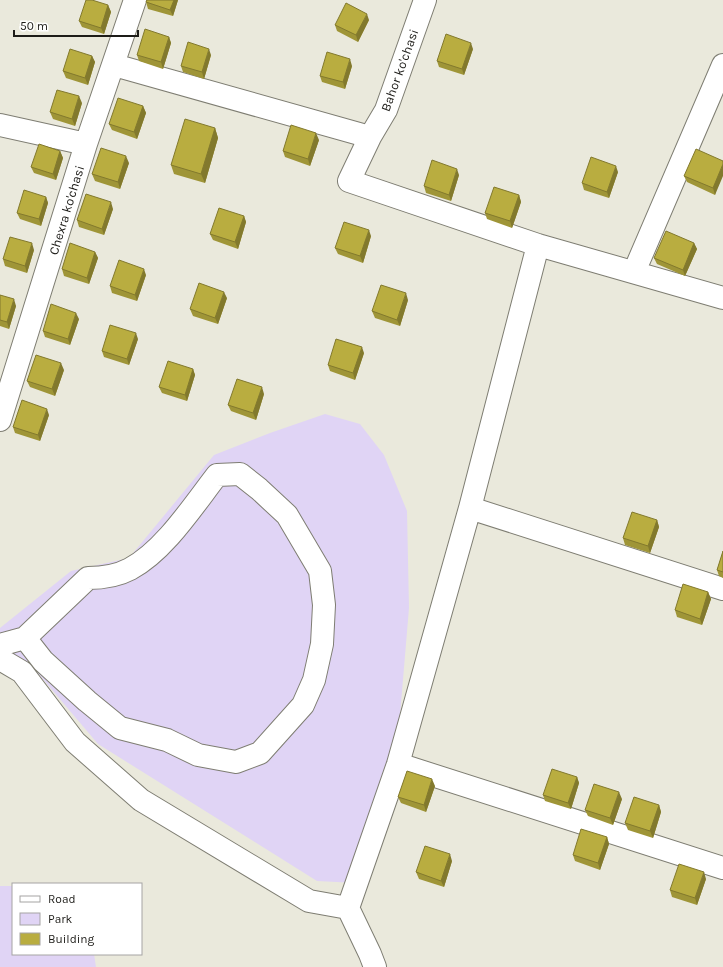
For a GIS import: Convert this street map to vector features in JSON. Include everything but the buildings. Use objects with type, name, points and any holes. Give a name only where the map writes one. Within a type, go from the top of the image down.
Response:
[{"type":"street","name":"Chexra ko'chasi","points":[[0,420],[86,144],[135,0]]},
{"type":"street","name":"Bahor ko'chasi","points":[[425,0],[386,110],[370,137],[349,181],[538,245]]},
{"type":"street","points":[[114,65],[370,137]]},
{"type":"street","points":[[634,272],[723,65]]},
{"type":"street","points":[[0,125],[86,144]]},
{"type":"street","points":[[375,967],[348,908],[398,764],[470,508],[538,245],[723,298]]},
{"type":"street","points":[[0,645],[25,638],[88,578],[102,578],[129,570],[153,552],[178,526],[217,475],[240,474],[287,515],[320,571],[324,605],[322,644],[314,680],[303,705],[260,753],[236,762],[198,755],[167,740],[120,728],[87,701],[49,666],[25,638]]},
{"type":"street","points":[[470,508],[723,589]]},
{"type":"street","points":[[0,659],[22,672],[75,742],[141,800],[309,901],[348,908]]},
{"type":"street","points":[[398,764],[723,868]]},
{"type":"green space","points":[[325,414],[360,424],[384,455],[407,511],[409,608],[398,739],[356,883],[317,881],[98,744],[36,671],[0,648],[0,628],[71,571],[129,558],[214,455],[270,433]]},
{"type":"green space","points":[[0,886],[12,886],[12,955],[94,955],[96,967],[0,967]]}]
